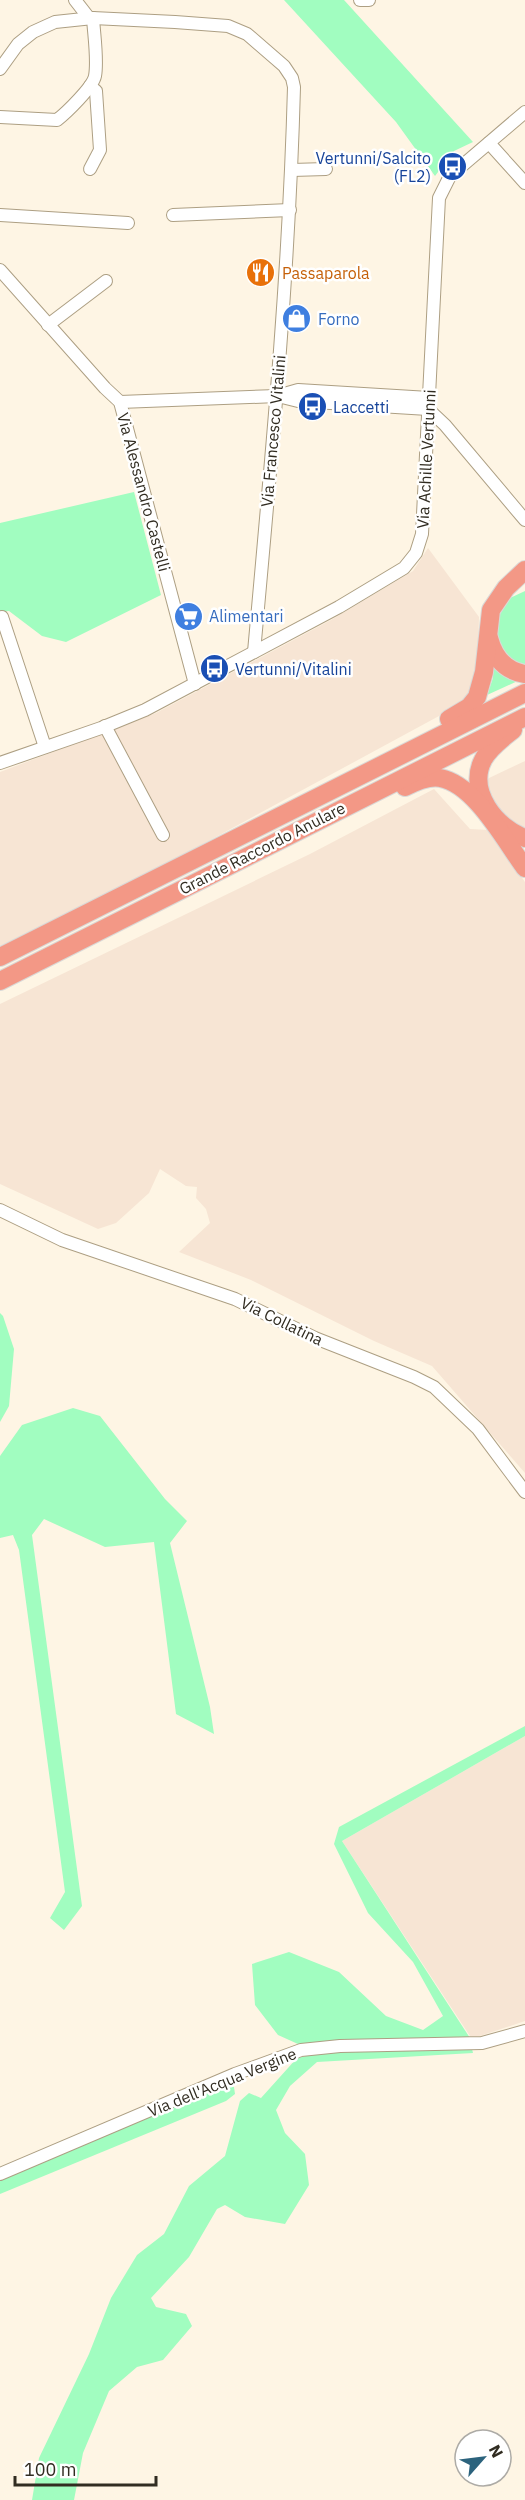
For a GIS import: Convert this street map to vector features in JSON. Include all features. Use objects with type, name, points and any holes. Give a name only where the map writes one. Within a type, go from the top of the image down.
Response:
[{"type":"highway","points":[[366,772],[472,704],[483,679],[489,615],[497,599],[525,570]]},
{"type":"highway","points":[[497,599],[525,583]]},
{"type":"highway","points":[[488,633],[491,646],[500,661],[513,671],[525,674]]},
{"type":"highway","name":"Grande Raccordo Anulare","points":[[0,957],[525,693]]},
{"type":"highway","points":[[525,718],[486,754],[479,775],[482,796],[497,821],[508,831],[525,838]]},
{"type":"highway","name":"Grande Raccordo Anulare","points":[[0,981],[321,818],[525,718]]},
{"type":"highway","points":[[321,818],[390,795],[413,783],[440,778],[457,785],[478,803],[525,868]]},
{"type":"street","points":[[0,117],[57,120],[90,86],[95,77],[91,18],[75,0]]},
{"type":"street","points":[[360,0],[369,0]]},
{"type":"street","points":[[0,69],[11,51],[33,32],[55,22],[91,18]]},
{"type":"street","name":"Via Francesco Vitalini","points":[[91,18],[228,26],[253,39],[284,66],[293,80],[290,210],[277,396],[254,652]]},
{"type":"street","points":[[90,86],[96,91],[100,150],[90,169]]},
{"type":"street","name":"Via Achille Vertunni","points":[[0,763],[145,710],[390,578],[404,568],[413,557],[422,534],[437,203],[443,186],[450,176],[525,112]]},
{"type":"street","points":[[489,143],[525,183]]},
{"type":"street","points":[[292,170],[326,169]]},
{"type":"street","points":[[173,215],[290,210]]},
{"type":"street","points":[[0,215],[128,223]]},
{"type":"street","name":"Via Alessandro Castelli","points":[[0,270],[120,402],[195,684]]},
{"type":"street","points":[[48,325],[106,281]]},
{"type":"street","points":[[120,402],[298,396],[428,403],[525,520]]},
{"type":"street","points":[[0,618],[2,617],[45,747]]},
{"type":"street","points":[[105,726],[163,835]]},
{"type":"street","name":"Via Collatina","points":[[0,1210],[62,1240],[235,1299],[325,1342],[434,1387],[478,1430],[525,1492]]},
{"type":"street","name":"Via dell'Acqua Vergine","points":[[0,2174],[235,2074],[301,2050],[340,2046],[482,2043],[525,2031]]},
{"type":"shaded area","points":[[428,548],[479,617],[477,683],[463,703],[166,864],[0,946],[0,772],[156,713],[331,620],[413,571]]},
{"type":"shaded area","points":[[525,761],[525,848],[490,797],[487,779]]},
{"type":"shaded area","points":[[434,789],[470,829],[489,830],[525,882],[525,1473],[432,1366],[374,1341],[251,1280],[179,1252],[210,1223],[206,1209],[196,1198],[197,1187],[186,1186],[160,1169],[149,1193],[116,1223],[98,1229],[0,1184],[0,1004],[310,854]]},
{"type":"shaded area","points":[[525,1736],[525,2021],[480,2036],[470,2036],[342,1841]]},
{"type":"green space","points":[[284,0],[344,0],[473,142],[454,151],[435,176],[396,122]]},
{"type":"green space","points":[[134,492],[161,595],[66,642],[42,636],[9,611],[0,612],[0,523]]},
{"type":"green space","points":[[525,591],[525,668],[517,665],[498,648],[494,620],[510,598]]},
{"type":"green space","points":[[493,663],[522,679],[487,695],[493,678]]},
{"type":"green space","points":[[0,1313],[14,1349],[9,1406],[0,1422]]},
{"type":"green space","points":[[73,1408],[100,1416],[165,1499],[187,1521],[170,1543],[210,1707],[214,1734],[176,1714],[154,1542],[105,1547],[44,1519],[32,1535],[82,1906],[64,1930],[50,1918],[65,1892],[19,1550],[13,1535],[0,1538],[0,1456],[22,1425]]},
{"type":"green space","points":[[525,1726],[525,1736],[342,1841],[470,2038],[340,2040],[298,2044],[278,2035],[255,2005],[252,1964],[289,1952],[339,1972],[386,2016],[423,2030],[443,2016],[413,1962],[368,1913],[334,1844],[339,1827]]},
{"type":"green space","points":[[472,2049],[473,2053],[317,2062],[290,2086],[276,2110],[285,2133],[305,2154],[309,2185],[285,2224],[245,2217],[225,2205],[217,2209],[189,2257],[151,2298],[156,2307],[186,2314],[192,2326],[163,2360],[137,2367],[109,2391],[83,2453],[74,2500],[32,2500],[39,2458],[89,2354],[111,2298],[137,2255],[164,2234],[189,2186],[225,2156],[240,2101],[249,2093],[261,2098],[297,2058],[333,2050]]},
{"type":"green space","points":[[228,2084],[234,2087],[235,2094],[226,2101],[0,2194],[0,2179]]},
{"type":"place","name":"Vertunni/Salcito (FL2)","points":[[452,167]]},
{"type":"place","name":"Passaparola","points":[[261,273]]},
{"type":"place","name":"Forno","points":[[297,319]]},
{"type":"place","name":"Laccetti","points":[[312,407]]},
{"type":"place","name":"Alimentari","points":[[188,616]]},
{"type":"place","name":"Vertunni/Vitalini","points":[[214,669]]}]
